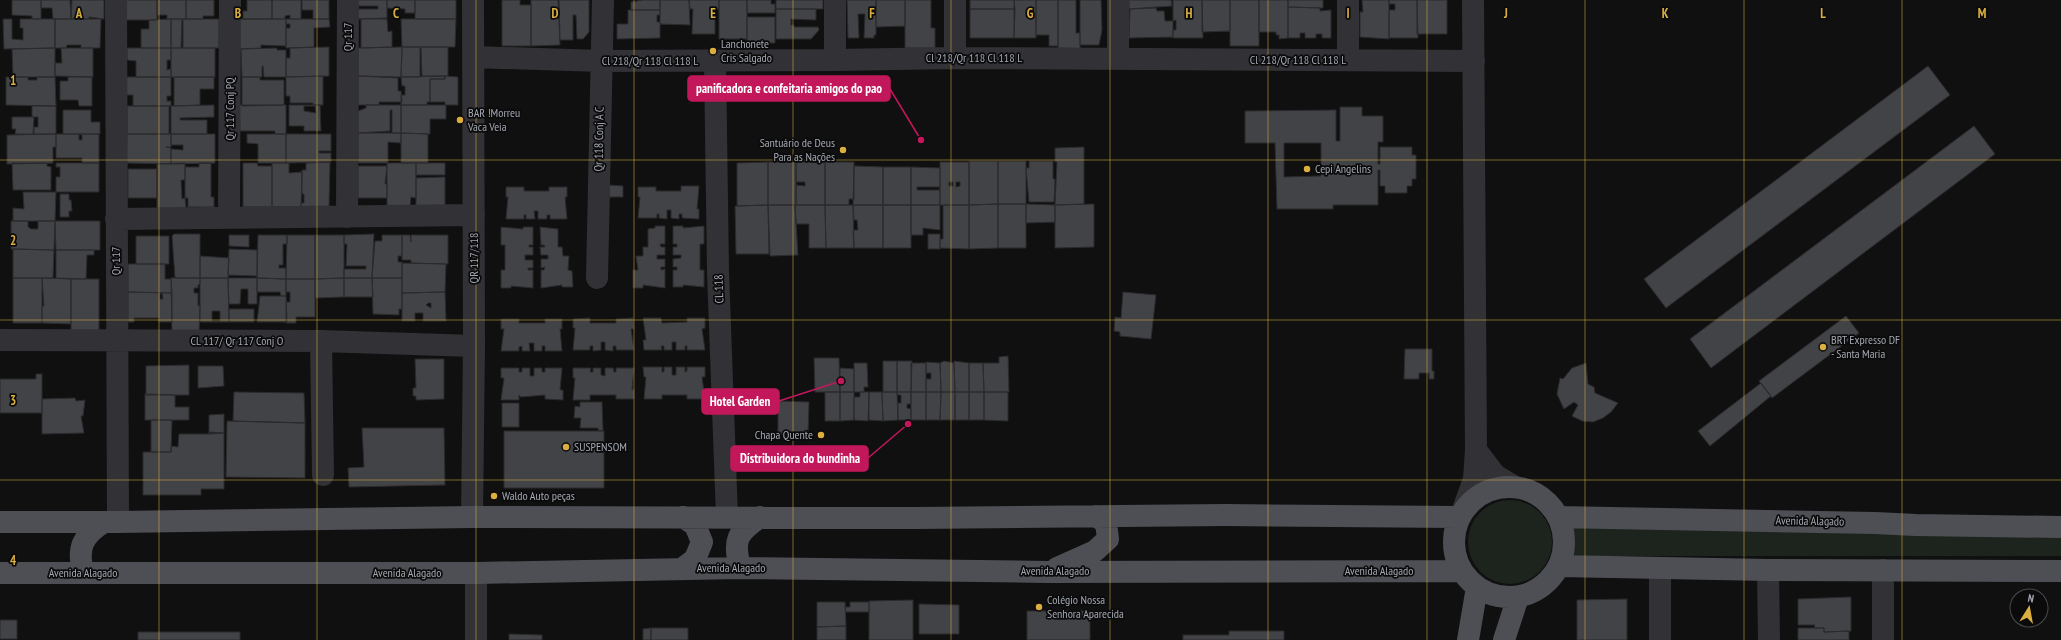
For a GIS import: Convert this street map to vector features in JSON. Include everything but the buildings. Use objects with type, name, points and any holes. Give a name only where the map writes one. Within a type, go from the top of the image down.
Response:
[{"type":"main road","points":[[1515,487],[1536,494],[1545,500],[1558,517],[1564,533],[1564,544],[1559,566],[1550,579],[1538,589],[1518,597],[1496,596],[1477,587],[1461,571],[1454,551],[1454,533],[1461,513],[1477,496],[1495,488],[1515,487]]},
{"type":"main road","points":[[0,522],[472,517],[1096,516],[1461,513]]},
{"type":"main road","points":[[1048,572],[1095,551],[1108,539],[1106,523],[1103,519],[1096,516]]},
{"type":"main road","points":[[683,517],[695,525],[702,542],[695,559],[683,568]]},
{"type":"main road","points":[[740,568],[737,544],[738,538],[744,528],[760,517]]},
{"type":"main road","name":"Avenida Alagado","points":[[1558,517],[1876,522],[1916,525],[2061,527]]},
{"type":"main road","points":[[83,573],[80,550],[83,541],[93,529],[111,522]]},
{"type":"main road","points":[[1559,566],[1660,569],[2061,572]]},
{"type":"main road","name":"Avenida Alagado","points":[[0,573],[476,573],[683,568],[1048,572],[1461,571]]},
{"type":"main road","points":[[1468,640],[1477,587]]},
{"type":"main road","points":[[1504,640],[1518,597]]},
{"type":"street","name":"Qr 117","points":[[111,522],[116,341],[116,0]]},
{"type":"street","name":"Qr 117 Conj PQ","points":[[229,218],[230,0]]},
{"type":"street","name":"Qr 117","points":[[347,217],[348,0]]},
{"type":"street","name":"QR 117/118","points":[[472,517],[474,346],[473,0]]},
{"type":"street","name":"Qr 118 Conj A C","points":[[597,278],[603,0]]},
{"type":"street","points":[[835,0],[835,60]]},
{"type":"street","points":[[955,0],[955,58]]},
{"type":"street","points":[[1118,0],[1118,58]]},
{"type":"street","points":[[1348,0],[1348,60]]},
{"type":"street","points":[[1461,513],[1474,479],[1476,450],[1473,0]]},
{"type":"street","name":"Cl 218/Qr 118 Cl 118 L","points":[[474,57],[601,61],[955,58],[1474,61]]},
{"type":"street","name":"CL 118","points":[[715,61],[718,280],[728,517]]},
{"type":"street","points":[[116,218],[474,215]]},
{"type":"street","name":"CL 117/ Qr 117 Conj O","points":[[0,340],[321,341],[474,346]]},
{"type":"street","points":[[321,341],[323,475]]},
{"type":"street","points":[[1476,450],[1495,475],[1515,487]]},
{"type":"street","points":[[1660,569],[1660,640]]},
{"type":"street","points":[[1768,570],[1768,640]]},
{"type":"street","points":[[1883,570],[1883,640]]},
{"type":"street","points":[[476,573],[476,640]]},
{"type":"shaded area","points":[[1510,500],[1526,503],[1540,512],[1549,526],[1552,542],[1549,558],[1540,572],[1526,581],[1510,584],[1494,581],[1480,572],[1471,558],[1468,542],[1471,526],[1480,512],[1494,503]]},
{"type":"shaded area","points":[[1566,527],[2061,534],[2061,556],[1565,556],[1568,541]]},
{"type":"place","name":"Lanchonete Cris Salgado","points":[[713,51]]},
{"type":"place","name":"BAR !Morreu Vaca Veia","points":[[460,120]]},
{"type":"place","name":"panificadora e confeitaria amigos do pao","points":[[921,140]]},
{"type":"place","name":"Santuário de Deus Para as Nações","points":[[843,150]]},
{"type":"place","name":"Cepi Angelins","points":[[1307,169]]},
{"type":"place","name":"BRT Expresso DF - Santa Maria","points":[[1823,347]]},
{"type":"place","name":"Hotel Garden","points":[[841,381]]},
{"type":"place","name":"Dístribuidora do bundinha","points":[[908,424]]},
{"type":"place","name":"Chapa Quente","points":[[821,435]]},
{"type":"place","name":"SUSPENSOM","points":[[566,447]]},
{"type":"place","name":"Waldo Auto peças","points":[[494,496]]},
{"type":"place","name":"Colégio Nossa Senhora Aparecida","points":[[1039,607]]}]
